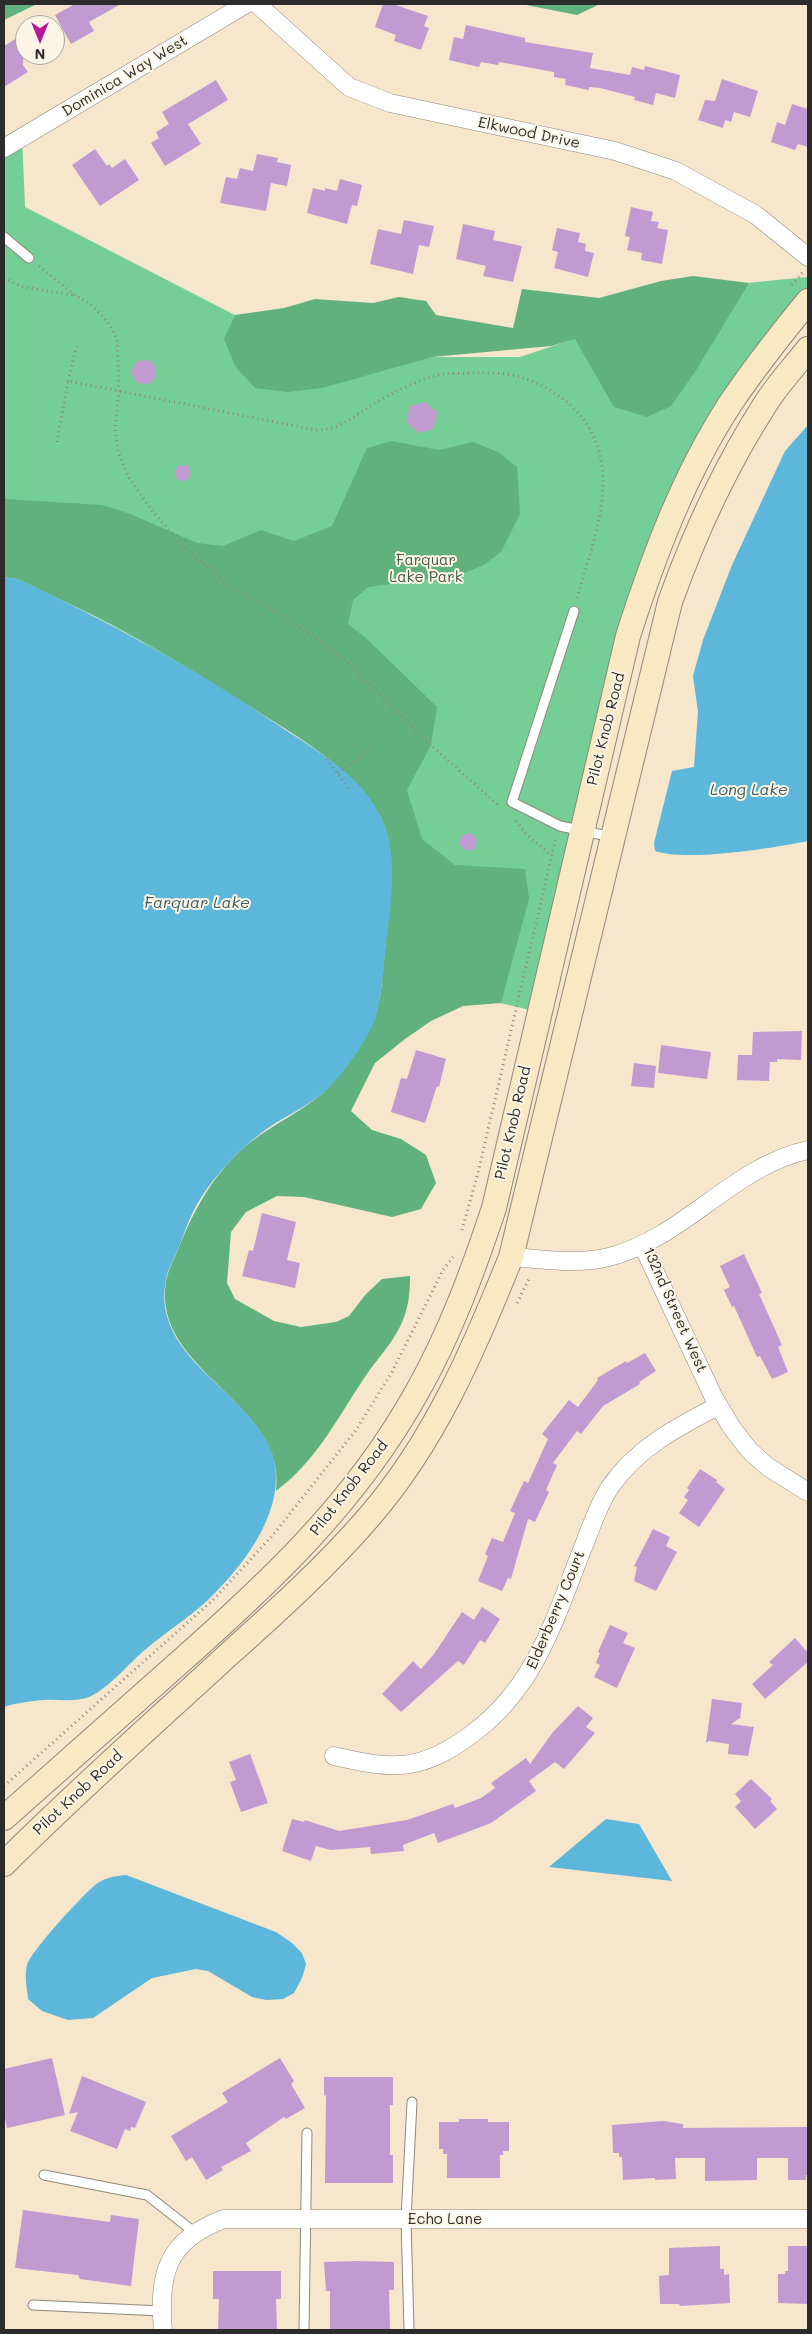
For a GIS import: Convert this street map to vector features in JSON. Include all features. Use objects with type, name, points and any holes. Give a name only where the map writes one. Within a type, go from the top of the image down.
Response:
[{"type":"main road","name":"Pilot Knob Road","points":[[4,1818],[242,1607],[326,1522],[362,1477],[417,1393],[440,1348],[468,1254],[494,1208],[571,828],[645,583],[668,523],[697,461],[730,404],[769,348],[808,301]]},
{"type":"main road","name":"Pilot Knob Road","points":[[4,1864],[310,1580],[369,1517],[426,1437],[453,1391],[476,1344],[511,1256],[668,611],[686,557],[733,456],[767,401],[808,349]]},
{"type":"main road","points":[[468,1254],[511,1256]]},
{"type":"street","name":"Dominica Way West","points":[[4,148],[246,4]]},
{"type":"street","name":"Elkwood Drive","points":[[257,4],[349,87],[390,103],[615,151],[676,171],[756,215],[808,257]]},
{"type":"street","name":"132nd Street West","points":[[808,1150],[789,1154],[742,1179],[669,1230],[642,1244],[718,1406],[749,1450],[768,1467],[808,1492]]},
{"type":"street","points":[[511,1256],[574,1261],[609,1257],[642,1244]]},
{"type":"street","name":"Elderberry Court","points":[[334,1756],[374,1766],[403,1766],[429,1760],[459,1744],[486,1724],[509,1701],[529,1674],[544,1644],[596,1515],[610,1488],[628,1465],[650,1444],[676,1427],[718,1406]]},
{"type":"street","name":"Echo Lane","points":[[163,2330],[161,2311],[162,2286],[172,2256],[194,2232],[224,2219],[808,2219]]},
{"type":"lane","points":[[4,237],[29,258]]},
{"type":"lane","points":[[574,611],[512,802],[571,828],[612,838]]},
{"type":"lane","points":[[409,2330],[406,2218],[412,2102]]},
{"type":"lane","points":[[304,2330],[307,2133]]},
{"type":"lane","points":[[44,2175],[148,2195],[194,2232]]},
{"type":"lane","points":[[33,2305],[161,2311]]},
{"type":"path","points":[[29,258],[76,296],[88,303],[104,318],[117,338],[119,391],[115,427],[118,452],[129,478],[153,512],[187,550],[235,590],[280,614],[342,657],[427,741],[506,811]]},
{"type":"path","points":[[786,293],[798,277]]},
{"type":"path","points":[[4,278],[23,287],[76,296]]},
{"type":"path","points":[[57,442],[77,345]]},
{"type":"path","points":[[68,382],[119,391],[189,407],[277,421],[316,430],[329,430],[344,425],[396,391],[443,374],[490,373],[525,378],[553,391],[575,407],[592,432],[599,448],[603,471],[603,496],[574,611]]},
{"type":"path","points":[[338,773],[372,748]]},
{"type":"path","points":[[327,758],[348,788]]},
{"type":"path","points":[[513,817],[525,833],[551,855]]},
{"type":"path","points":[[461,1235],[478,1172],[551,855],[571,828]]},
{"type":"path","points":[[4,1786],[214,1599],[273,1535],[356,1430],[392,1372],[443,1270],[468,1254]]},
{"type":"green space","points":[[4,4],[37,4],[4,20]]},
{"type":"green space","points":[[521,4],[600,4],[577,15]]},
{"type":"green space","name":"Farquar Lake Park","points":[[22,137],[25,207],[266,331],[386,357],[520,357],[737,284],[808,277],[808,301],[668,523],[538,1012],[404,980],[381,981],[390,901],[391,881],[388,842],[383,824],[373,804],[356,783],[335,764],[286,729],[139,640],[18,579],[4,577],[4,148]]},
{"type":"green space","points":[[693,276],[749,283],[695,372],[671,406],[647,417],[614,407],[575,339],[551,346],[432,357],[322,388],[288,392],[255,388],[235,366],[224,339],[235,315],[284,308],[315,299],[373,303],[399,297],[426,301],[436,315],[513,328],[522,289],[599,298],[661,281]]},
{"type":"green space","points":[[391,441],[439,450],[473,442],[498,452],[517,467],[520,514],[501,552],[482,566],[459,575],[368,587],[353,600],[348,624],[367,639],[437,707],[431,745],[407,790],[422,839],[455,865],[525,869],[529,899],[501,1003],[463,1006],[431,1021],[405,1039],[375,1063],[351,1111],[372,1130],[401,1139],[426,1155],[436,1183],[421,1209],[392,1217],[304,1197],[277,1196],[246,1212],[231,1232],[227,1283],[235,1299],[274,1321],[301,1327],[336,1322],[349,1316],[366,1294],[382,1279],[410,1276],[407,1309],[388,1347],[369,1371],[316,1450],[304,1465],[276,1491],[274,1460],[262,1433],[243,1409],[197,1364],[179,1340],[167,1312],[166,1281],[198,1206],[216,1178],[239,1152],[252,1141],[324,1092],[353,1054],[374,1021],[384,970],[391,896],[392,864],[387,834],[382,819],[372,802],[359,786],[344,771],[309,745],[204,677],[131,635],[18,579],[4,577],[4,499],[102,505],[128,513],[197,543],[223,546],[261,530],[294,541],[332,526],[367,448]]},
{"type":"water","name":"Long Lake","points":[[808,425],[808,841],[709,855],[669,854],[655,851],[654,843],[672,771],[694,767],[698,712],[693,676],[703,640],[732,565],[785,451]]},
{"type":"water","name":"Farquar Lake","points":[[4,577],[18,579],[151,647],[247,704],[338,766],[364,792],[375,806],[383,822],[388,836],[392,882],[380,994],[374,1022],[366,1038],[356,1054],[327,1089],[311,1102],[257,1136],[216,1177],[193,1212],[166,1279],[165,1306],[172,1329],[184,1350],[255,1424],[268,1444],[275,1464],[276,1484],[272,1505],[265,1524],[242,1562],[215,1593],[199,1608],[146,1649],[98,1692],[79,1699],[38,1700],[4,1707]]},
{"type":"water","points":[[606,1819],[639,1824],[672,1881],[549,1867]]},
{"type":"water","points":[[126,1875],[276,1932],[292,1943],[302,1953],[306,1964],[302,1978],[294,1993],[283,1999],[266,2000],[252,1997],[208,1971],[196,1969],[152,1978],[93,2018],[68,2020],[42,2011],[28,1999],[26,1973],[27,1965],[31,1958],[57,1924],[94,1886],[109,1878]]},
{"type":"building","points":[[75,4],[121,4],[89,22],[94,31],[71,44],[65,33],[65,15],[55,15]]},
{"type":"building","points":[[383,4],[393,4],[428,16],[424,26],[429,28],[421,50],[394,41],[396,35],[375,27]]},
{"type":"building","points":[[466,25],[525,38],[525,42],[593,53],[590,68],[630,75],[632,67],[644,70],[645,66],[680,75],[675,98],[656,93],[653,105],[634,100],[635,97],[600,88],[589,87],[589,90],[565,85],[566,79],[554,77],[554,72],[499,62],[498,65],[481,62],[479,67],[449,60],[454,37],[463,39]]},
{"type":"building","points":[[15,39],[15,65],[23,65],[28,72],[4,87],[4,46]]},
{"type":"building","points":[[722,79],[758,91],[750,117],[734,112],[731,122],[725,120],[723,128],[698,120],[705,100],[715,101]]},
{"type":"building","points":[[216,80],[228,100],[188,124],[201,144],[165,166],[151,143],[159,138],[156,132],[169,124],[162,112]]},
{"type":"building","points":[[792,104],[808,109],[808,147],[798,144],[795,150],[771,142],[777,122],[785,125]]},
{"type":"building","points":[[95,149],[107,166],[109,164],[112,168],[125,159],[139,180],[100,206],[72,165]]},
{"type":"building","points":[[257,154],[278,158],[277,162],[291,165],[287,186],[271,183],[266,211],[220,203],[226,177],[237,179],[240,168],[253,171]]},
{"type":"building","points":[[340,179],[362,185],[357,206],[352,205],[347,224],[307,213],[313,188],[337,191]]},
{"type":"building","points":[[631,207],[653,212],[651,221],[659,222],[657,228],[668,230],[662,264],[641,260],[642,253],[627,250],[630,237],[625,236]]},
{"type":"building","points":[[404,220],[434,226],[429,247],[419,245],[413,274],[370,264],[378,229],[401,234]]},
{"type":"building","points":[[463,224],[495,231],[493,240],[522,246],[513,282],[483,276],[486,266],[456,259]]},
{"type":"building","points":[[557,228],[580,233],[578,242],[586,244],[585,251],[594,253],[588,277],[554,268],[558,252],[552,250]]},
{"type":"building","points":[[144,360],[149,361],[155,367],[155,377],[149,383],[144,384],[139,383],[133,377],[132,372],[133,367],[139,361]]},
{"type":"building","points":[[426,402],[437,413],[433,429],[418,433],[406,422],[410,406]]},
{"type":"building","points":[[179,465],[188,466],[191,474],[186,481],[178,480],[174,472]]},
{"type":"building","points":[[471,833],[477,839],[475,849],[466,851],[459,844],[462,835]]},
{"type":"building","points":[[802,1031],[801,1060],[777,1059],[777,1062],[770,1062],[769,1081],[737,1080],[738,1055],[752,1055],[753,1032]]},
{"type":"building","points":[[661,1045],[711,1052],[707,1079],[658,1073]]},
{"type":"building","points":[[416,1050],[446,1059],[439,1087],[437,1086],[425,1123],[391,1112],[401,1078],[407,1079]]},
{"type":"building","points":[[634,1063],[656,1066],[654,1088],[631,1086]]},
{"type":"building","points":[[262,1213],[296,1222],[287,1260],[300,1263],[295,1288],[242,1276],[249,1250],[253,1251]]},
{"type":"building","points":[[744,1254],[762,1293],[759,1294],[782,1345],[778,1347],[788,1372],[772,1379],[760,1356],[757,1357],[734,1306],[732,1307],[724,1290],[730,1287],[720,1266]]},
{"type":"building","points":[[645,1353],[656,1371],[639,1382],[640,1384],[603,1406],[581,1434],[577,1431],[553,1463],[557,1465],[546,1490],[549,1492],[535,1522],[528,1519],[511,1579],[508,1578],[502,1591],[478,1581],[488,1556],[485,1554],[492,1538],[503,1542],[515,1513],[510,1511],[524,1481],[528,1483],[548,1439],[542,1434],[569,1400],[578,1407],[598,1380],[597,1378],[626,1361],[627,1363]]},
{"type":"building","points":[[700,1469],[717,1480],[716,1482],[725,1489],[699,1527],[679,1513],[688,1500],[684,1497],[689,1490],[687,1488]]},
{"type":"building","points":[[653,1529],[670,1537],[666,1546],[677,1552],[656,1591],[634,1581],[637,1567],[634,1566]]},
{"type":"building","points":[[482,1607],[500,1619],[485,1643],[480,1640],[464,1665],[458,1661],[401,1712],[382,1694],[413,1661],[421,1669],[434,1654],[462,1612],[474,1620]]},
{"type":"building","points":[[610,1625],[628,1633],[623,1643],[635,1648],[617,1688],[594,1677],[600,1665],[596,1663],[600,1653],[598,1652]]},
{"type":"building","points":[[795,1638],[808,1653],[808,1662],[765,1699],[752,1684],[773,1665],[769,1662]]},
{"type":"building","points":[[712,1699],[742,1703],[740,1718],[731,1724],[754,1727],[748,1756],[728,1754],[729,1744],[709,1741],[706,1743]]},
{"type":"building","points":[[578,1706],[593,1718],[586,1727],[595,1733],[564,1769],[555,1762],[529,1781],[536,1791],[491,1823],[438,1843],[434,1833],[403,1845],[404,1851],[371,1854],[370,1847],[330,1850],[316,1846],[311,1861],[282,1851],[292,1819],[304,1822],[305,1820],[339,1831],[407,1820],[453,1804],[455,1808],[481,1798],[495,1788],[491,1783],[526,1758],[530,1764],[553,1732]]},
{"type":"building","points":[[250,1754],[268,1803],[241,1812],[230,1782],[236,1780],[229,1762]]},
{"type":"building","points":[[751,1779],[772,1799],[770,1801],[777,1809],[755,1829],[735,1807],[741,1801],[735,1794]]},
{"type":"building","points":[[52,2058],[65,2115],[7,2128],[4,2113],[4,2069]]},
{"type":"building","points":[[280,2058],[294,2081],[291,2084],[305,2108],[286,2119],[284,2117],[246,2143],[251,2151],[221,2167],[223,2170],[206,2180],[192,2157],[186,2161],[171,2136],[228,2102],[222,2093]]},
{"type":"building","points":[[82,2076],[146,2102],[135,2128],[131,2127],[130,2131],[125,2129],[117,2149],[70,2131],[78,2112],[69,2114]]},
{"type":"building","points":[[324,2077],[393,2077],[393,2105],[390,2105],[390,2155],[393,2155],[393,2183],[325,2183],[326,2095],[324,2096]]},
{"type":"building","points":[[459,2119],[488,2119],[488,2122],[509,2122],[509,2151],[503,2151],[503,2155],[500,2155],[500,2178],[447,2178],[447,2154],[443,2154],[443,2149],[439,2149],[439,2122],[459,2122]]},
{"type":"building","points":[[663,2121],[683,2124],[683,2128],[808,2127],[808,2175],[806,2175],[806,2180],[788,2180],[788,2158],[757,2158],[757,2180],[705,2181],[705,2158],[675,2158],[676,2179],[623,2180],[622,2157],[619,2157],[619,2153],[613,2153],[612,2125]]},
{"type":"building","points":[[23,2210],[110,2222],[111,2215],[139,2219],[131,2286],[80,2279],[78,2275],[15,2268]]},
{"type":"building","points":[[720,2246],[720,2269],[724,2269],[724,2275],[729,2274],[730,2303],[680,2306],[679,2304],[660,2304],[659,2276],[669,2275],[669,2248]]},
{"type":"building","points":[[788,2246],[807,2246],[808,2304],[778,2303],[778,2274],[785,2274],[785,2271],[788,2271]]},
{"type":"building","points":[[324,2262],[394,2262],[394,2290],[389,2290],[390,2330],[330,2330],[330,2291],[326,2291]]},
{"type":"building","points":[[213,2271],[281,2271],[281,2299],[276,2299],[277,2330],[218,2330],[219,2299],[213,2299]]}]
